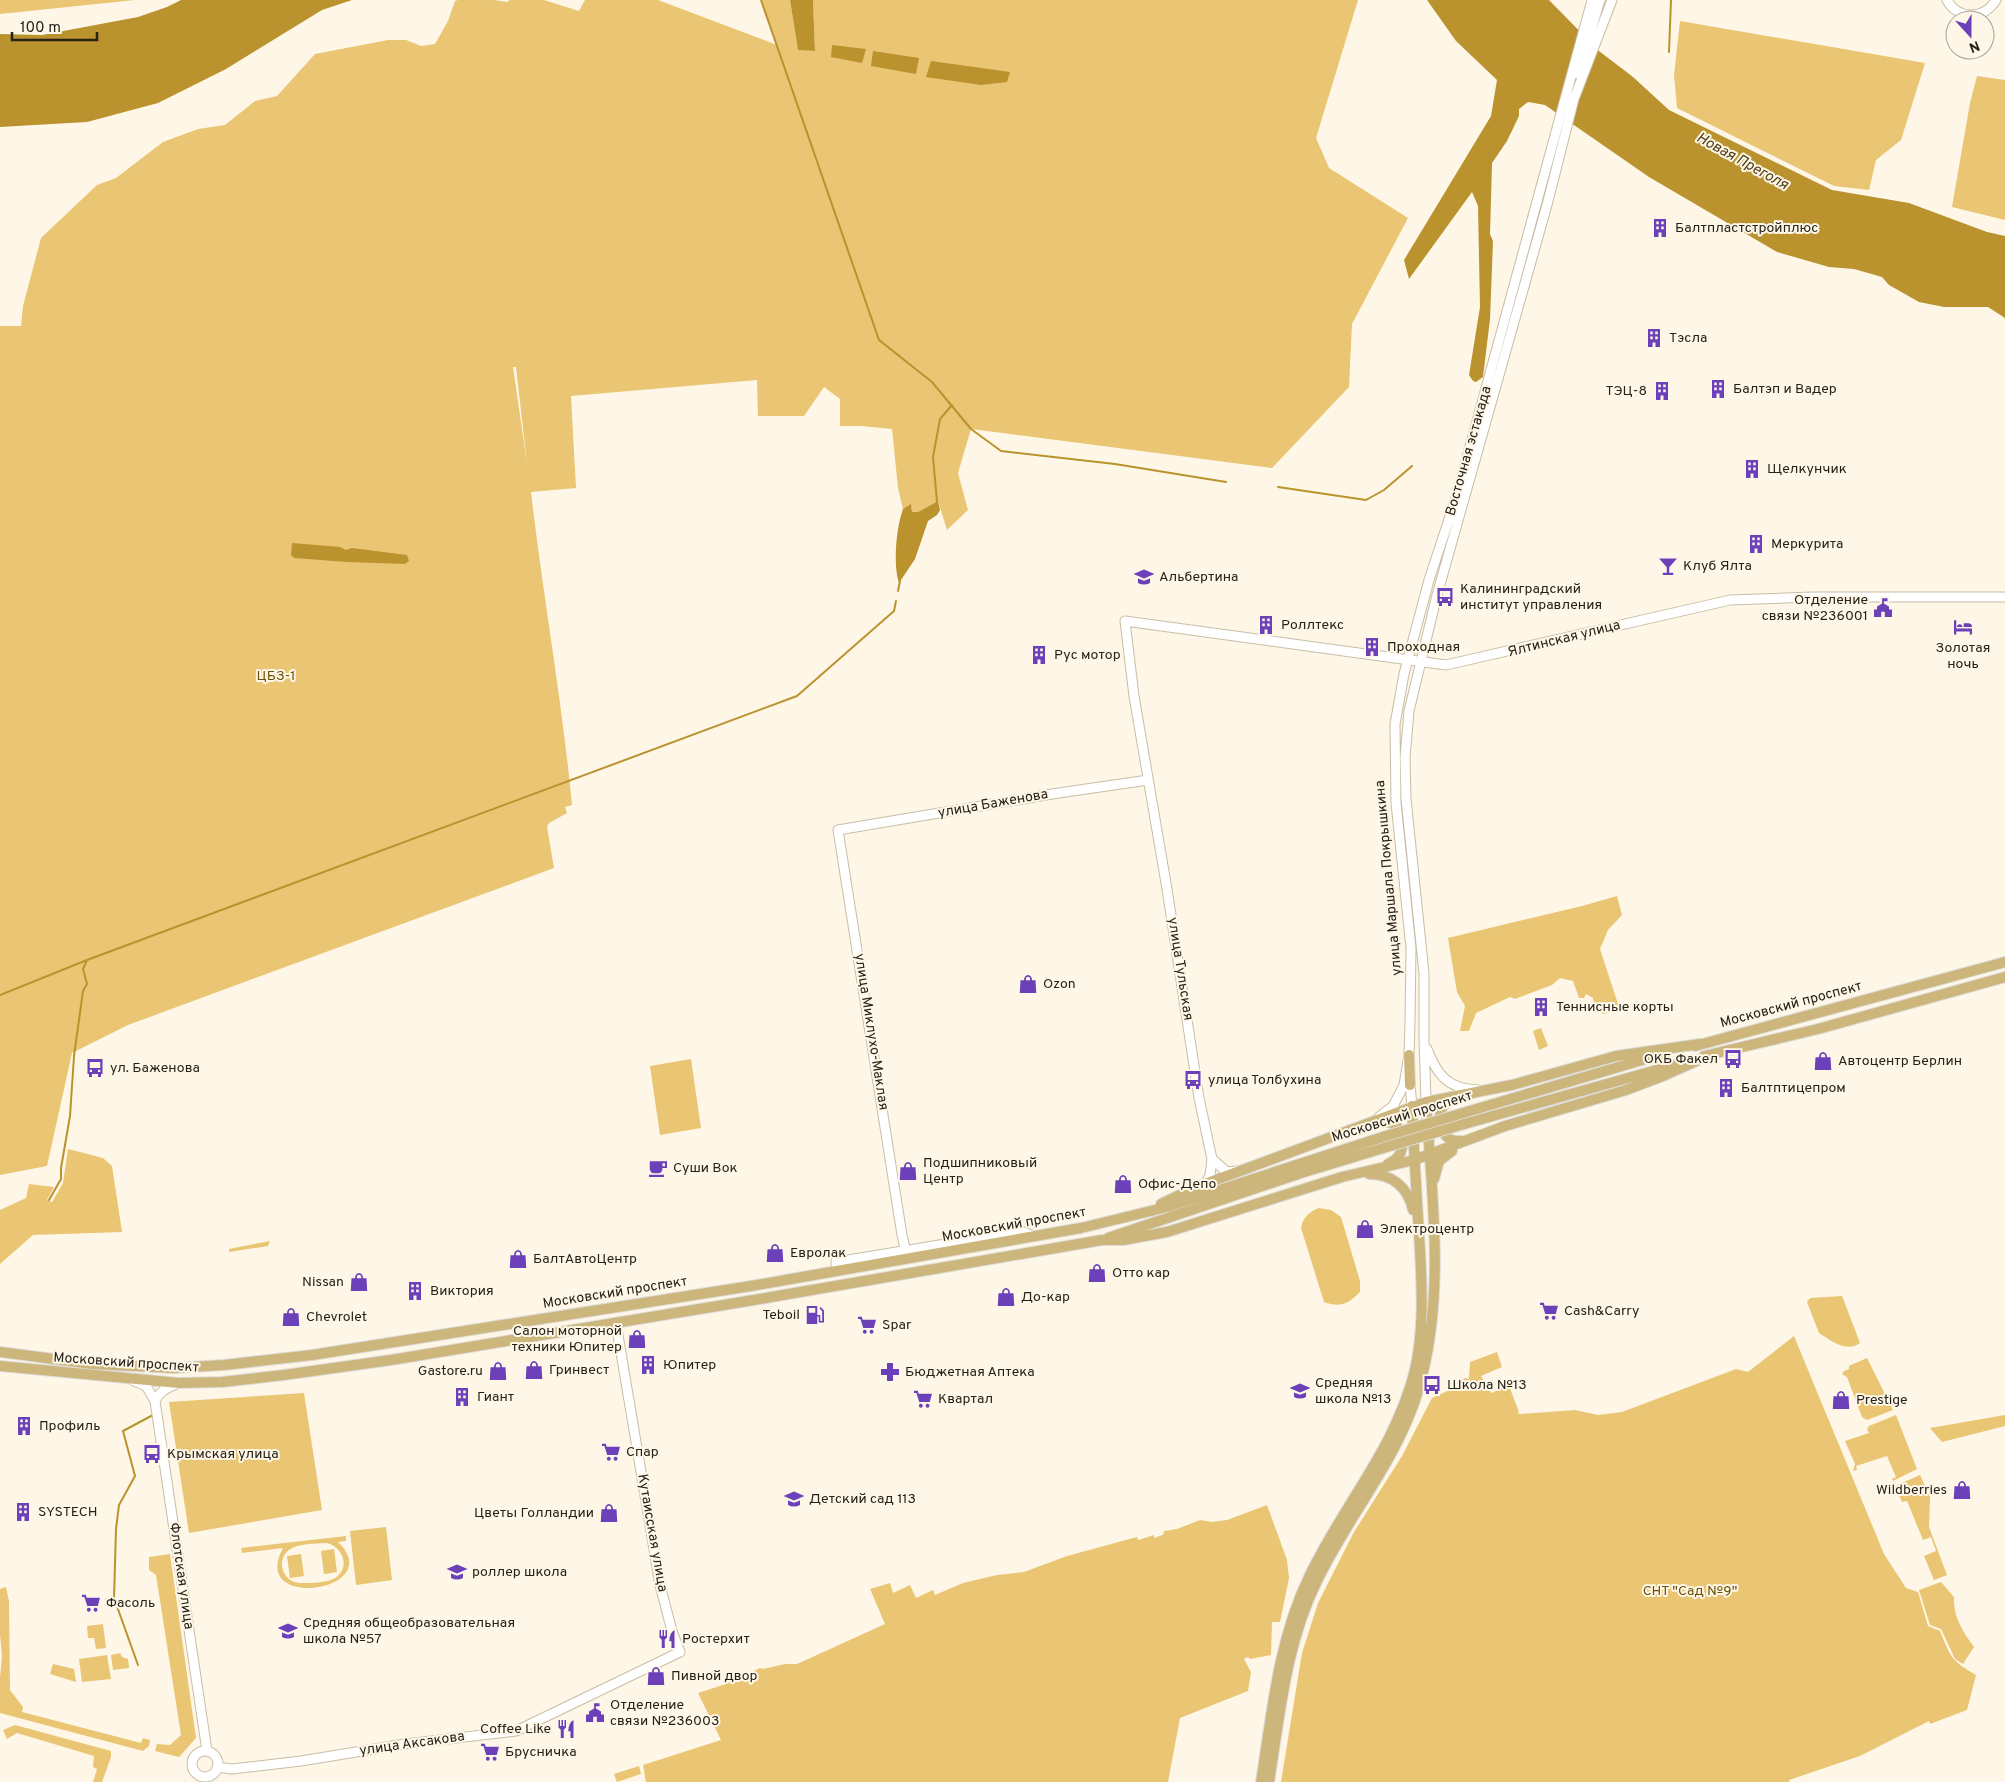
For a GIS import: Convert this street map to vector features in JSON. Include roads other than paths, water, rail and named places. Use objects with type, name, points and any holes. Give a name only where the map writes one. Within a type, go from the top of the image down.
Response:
[{"type":"main road","name":"Московский проспект","points":[[0,1352],[92,1364],[174,1368],[280,1359],[750,1286],[836,1266],[1081,1228],[1145,1213],[1386,1136],[1700,1044],[2005,962]]},
{"type":"main road","name":"Московский проспект","points":[[0,1366],[106,1378],[179,1383],[222,1382],[284,1375],[391,1360],[616,1323],[1102,1240],[1302,1173],[1464,1124],[1710,1055],[1818,1029],[2005,977]]},
{"type":"main road","points":[[1145,1213],[1168,1200],[1206,1184],[1412,1106],[1542,1077],[1616,1056],[1700,1044]]},
{"type":"main road","points":[[1102,1240],[1123,1240],[1167,1232],[1356,1174],[1414,1160],[1556,1109],[1626,1090],[1710,1055]]},
{"type":"main road","name":"улица Маршала Покрышкина","points":[[1409,1056],[1410,1085]]},
{"type":"main road","points":[[1460,1094],[1447,1102],[1442,1108],[1440,1116],[1442,1129],[1444,1135],[1450,1140],[1468,1141]]},
{"type":"main road","name":"улица Маршала Покрышкина","points":[[1269,1782],[1288,1667],[1306,1604],[1332,1552],[1394,1450],[1418,1391],[1432,1325],[1434,1240],[1426,1102]]},
{"type":"main road","name":"улица Маршала Покрышкина","points":[[1261,1782],[1281,1658],[1297,1604],[1322,1552],[1386,1446],[1403,1408],[1412,1378],[1422,1324],[1412,1106]]},
{"type":"main road","points":[[1375,1120],[1396,1126],[1400,1130],[1402,1140],[1402,1152],[1399,1157],[1378,1169]]},
{"type":"main road","points":[[1432,1197],[1439,1162],[1443,1156],[1468,1141]]},
{"type":"main road","points":[[1356,1174],[1386,1176],[1400,1184],[1410,1199],[1419,1234]]},
{"type":"main road","points":[[750,1286],[754,1300]]},
{"type":"main road","points":[[280,1359],[284,1375]]},
{"type":"main road","points":[[91,1376],[97,1373],[92,1364]]},
{"type":"main road","points":[[106,1378],[101,1374],[100,1370],[107,1365]]},
{"type":"street","name":"Восточная эстакада","points":[[1408,660],[1429,580],[1458,489],[1505,322],[1525,241],[1592,0]]},
{"type":"street","points":[[1574,99],[1576,81],[1600,0]]},
{"type":"street","points":[[1574,99],[1612,0]]},
{"type":"street","points":[[1947,0],[1954,10],[1969,16],[1984,12],[1997,0]]},
{"type":"street","name":"Восточная эстакада","points":[[1421,662],[1574,99]]},
{"type":"street","name":"Ялтинская улица","points":[[1125,621],[1446,665],[1476,660],[1730,600],[1812,597],[2005,597]]},
{"type":"street","name":"улица Тульская","points":[[1125,621],[1134,696],[1167,889],[1199,1098],[1212,1159]]},
{"type":"street","name":"улица Маршала Покрышкина","points":[[1408,660],[1397,710],[1394,754],[1396,803],[1411,948],[1409,1056]]},
{"type":"street","name":"улица Маршала Покрышкина","points":[[1421,662],[1407,727],[1405,779],[1407,817],[1424,973],[1426,1102]]},
{"type":"street","name":"улица Баженова","points":[[838,830],[1148,780]]},
{"type":"street","name":"улица Миклухо-Маклая","points":[[838,830],[902,1235],[907,1254]]},
{"type":"street","points":[[1424,1040],[1435,1068],[1447,1081],[1462,1088],[1488,1090]]},
{"type":"street","points":[[1375,1120],[1389,1110],[1399,1096],[1405,1080],[1409,1056]]},
{"type":"street","name":"улица Маршала Покрышкина","points":[[1410,1085],[1412,1106]]},
{"type":"street","points":[[1212,1159],[1227,1172],[1240,1171]]},
{"type":"street","points":[[1206,1184],[1210,1174],[1212,1159]]},
{"type":"street","points":[[836,1266],[892,1252],[898,1248],[902,1235]]},
{"type":"street","points":[[892,1252],[907,1254]]},
{"type":"street","name":"Кутаисская улица","points":[[616,1323],[660,1585],[672,1631],[680,1652]]},
{"type":"street","points":[[130,1380],[146,1386],[155,1401]]},
{"type":"street","points":[[155,1401],[158,1394],[164,1389],[179,1383]]},
{"type":"street","name":"Флотская улица","points":[[155,1401],[207,1751]]},
{"type":"street","name":"улица Аксакова","points":[[217,1767],[232,1769],[301,1761],[405,1744],[516,1731],[680,1652]]},
{"type":"street","points":[[207,1751],[217,1759],[217,1767],[207,1780],[197,1775],[191,1765],[196,1754],[207,1751]]},
{"type":"water","points":[[181,0],[352,0],[322,10],[226,69],[158,103],[87,122],[0,127],[0,34],[42,35],[138,17]]},
{"type":"water","points":[[790,0],[813,0],[815,51],[798,50]]},
{"type":"water","name":"Новая Преголя","points":[[1427,0],[1549,0],[1599,51],[1633,77],[1669,110],[1832,190],[1909,203],[1987,232],[2005,236],[2005,318],[1988,307],[1944,307],[1919,302],[1889,285],[1882,277],[1854,269],[1829,267],[1777,252],[1649,177],[1545,105],[1528,102],[1519,109],[1519,116],[1507,141],[1492,163],[1490,234],[1493,241],[1490,319],[1483,377],[1476,382],[1473,381],[1469,375],[1480,307],[1478,206],[1472,192],[1409,279],[1404,260],[1491,116],[1497,80],[1456,41]]},
{"type":"water","points":[[832,45],[866,49],[862,63],[831,57]]},
{"type":"water","points":[[873,51],[919,58],[916,74],[871,66]]},
{"type":"water","points":[[931,61],[1010,72],[1007,82],[981,85],[926,77]]},
{"type":"water","points":[[938,501],[940,510],[937,515],[928,521],[915,559],[899,583],[896,567],[896,546],[903,509],[911,504],[912,512],[918,512]]},
{"type":"water","points":[[292,543],[407,555],[409,561],[405,564],[294,558],[291,555]]},
{"type":"waterway","points":[[761,0],[879,340],[932,382],[971,429],[1001,451],[1115,464],[1226,482]]},
{"type":"waterway","points":[[1669,52],[1671,0]]},
{"type":"waterway","points":[[937,502],[933,457],[940,419],[952,405]]},
{"type":"waterway","points":[[1278,487],[1366,500],[1384,490],[1412,466]]},
{"type":"waterway","points":[[898,591],[900,581]]},
{"type":"waterway","points":[[0,995],[87,960],[797,696],[894,611],[896,601]]},
{"type":"waterway","points":[[49,1200],[61,1179],[61,1168],[70,1116],[74,1056],[83,991],[87,984],[83,969],[87,960]]},
{"type":"waterway","points":[[138,1665],[114,1598],[116,1529],[119,1505],[135,1476],[123,1431],[153,1415]]},
{"type":"place","name":"Балтпластстройплюс","points":[[1660,228]]},
{"type":"place","name":"Тэсла","points":[[1654,338]]},
{"type":"place","name":"Балтэп и Вадер","points":[[1718,389]]},
{"type":"place","name":"ТЭЦ-8","points":[[1662,391]]},
{"type":"place","name":"Щелкунчик","points":[[1752,469]]},
{"type":"place","name":"Меркурита","points":[[1756,544]]},
{"type":"place","name":"Клуб Ялта","points":[[1668,566]]},
{"type":"place","name":"Альбертина","points":[[1144,577]]},
{"type":"place","name":"Калининградский институт управления","points":[[1445,597]]},
{"type":"place","name":"Отделение связи №236001","points":[[1883,608]]},
{"type":"place","name":"Роллтекс","points":[[1266,625]]},
{"type":"place","name":"Золотая ночь","points":[[1963,627]]},
{"type":"place","name":"Проходная","points":[[1372,647]]},
{"type":"place","name":"Рус мотор","points":[[1039,655]]},
{"type":"place","name":"Ozon","points":[[1028,984]]},
{"type":"place","name":"Теннисные корты","points":[[1541,1007]]},
{"type":"place","name":"ОКБ Факел","points":[[1733,1059]]},
{"type":"place","name":"Автоцентр Берлин","points":[[1823,1061]]},
{"type":"place","name":"ул. Баженова","points":[[95,1068]]},
{"type":"place","name":"улица Толбухина","points":[[1193,1080]]},
{"type":"place","name":"Балтптицепром","points":[[1726,1088]]},
{"type":"place","name":"Суши Вок","points":[[658,1168]]},
{"type":"place","name":"Подшипниковый Центр","points":[[908,1171]]},
{"type":"place","name":"Офис-Депо","points":[[1123,1184]]},
{"type":"place","name":"Электроцентр","points":[[1365,1229]]},
{"type":"place","name":"Евролак","points":[[775,1253]]},
{"type":"place","name":"БалтАвтоЦентр","points":[[518,1259]]},
{"type":"place","name":"Отто кар","points":[[1097,1273]]},
{"type":"place","name":"Nissan","points":[[359,1282]]},
{"type":"place","name":"Виктория","points":[[415,1291]]},
{"type":"place","name":"До-кар","points":[[1006,1297]]},
{"type":"place","name":"Cash&Carry","points":[[1549,1311]]},
{"type":"place","name":"Teboil","points":[[815,1315]]},
{"type":"place","name":"Chevrolet","points":[[291,1317]]},
{"type":"place","name":"Spar","points":[[867,1325]]},
{"type":"place","name":"Салон моторной техники Юпитер","points":[[637,1339]]},
{"type":"place","name":"Юпитер","points":[[648,1365]]},
{"type":"place","name":"Гринвест","points":[[534,1370]]},
{"type":"place","name":"Gastore.ru","points":[[498,1371]]},
{"type":"place","name":"Бюджетная Аптека","points":[[890,1372]]},
{"type":"place","name":"Школа №13","points":[[1432,1385]]},
{"type":"place","name":"Средняя школа №13","points":[[1300,1391]]},
{"type":"place","name":"Гиант","points":[[462,1397]]},
{"type":"place","name":"Квартал","points":[[923,1399]]},
{"type":"place","name":"Prestige","points":[[1841,1400]]},
{"type":"place","name":"Профиль","points":[[24,1426]]},
{"type":"place","name":"Спар","points":[[611,1452]]},
{"type":"place","name":"Крымская улица","points":[[152,1454]]},
{"type":"place","name":"Wildberries","points":[[1962,1490]]},
{"type":"place","name":"Детский сад 113","points":[[794,1499]]},
{"type":"place","name":"SYSTECH","points":[[23,1512]]},
{"type":"place","name":"Цветы Голландии","points":[[609,1513]]},
{"type":"place","name":"роллер школа","points":[[457,1572]]},
{"type":"place","name":"Фасоль","points":[[91,1603]]},
{"type":"place","name":"Средняя общеобразовательная школа №57","points":[[288,1631]]},
{"type":"place","name":"Ростерхит","points":[[667,1639]]},
{"type":"place","name":"Пивной двор","points":[[656,1676]]},
{"type":"place","name":"Отделение связи №236003","points":[[595,1713]]},
{"type":"place","name":"Coffee Like","points":[[566,1729]]},
{"type":"place","name":"Брусничка","points":[[490,1752]]},
{"type":"park label","name":"ЦБЗ-1","points":[[276,676]]},
{"type":"park label","name":"СНТ \"Сад №9\"","points":[[1690,1591]]}]
